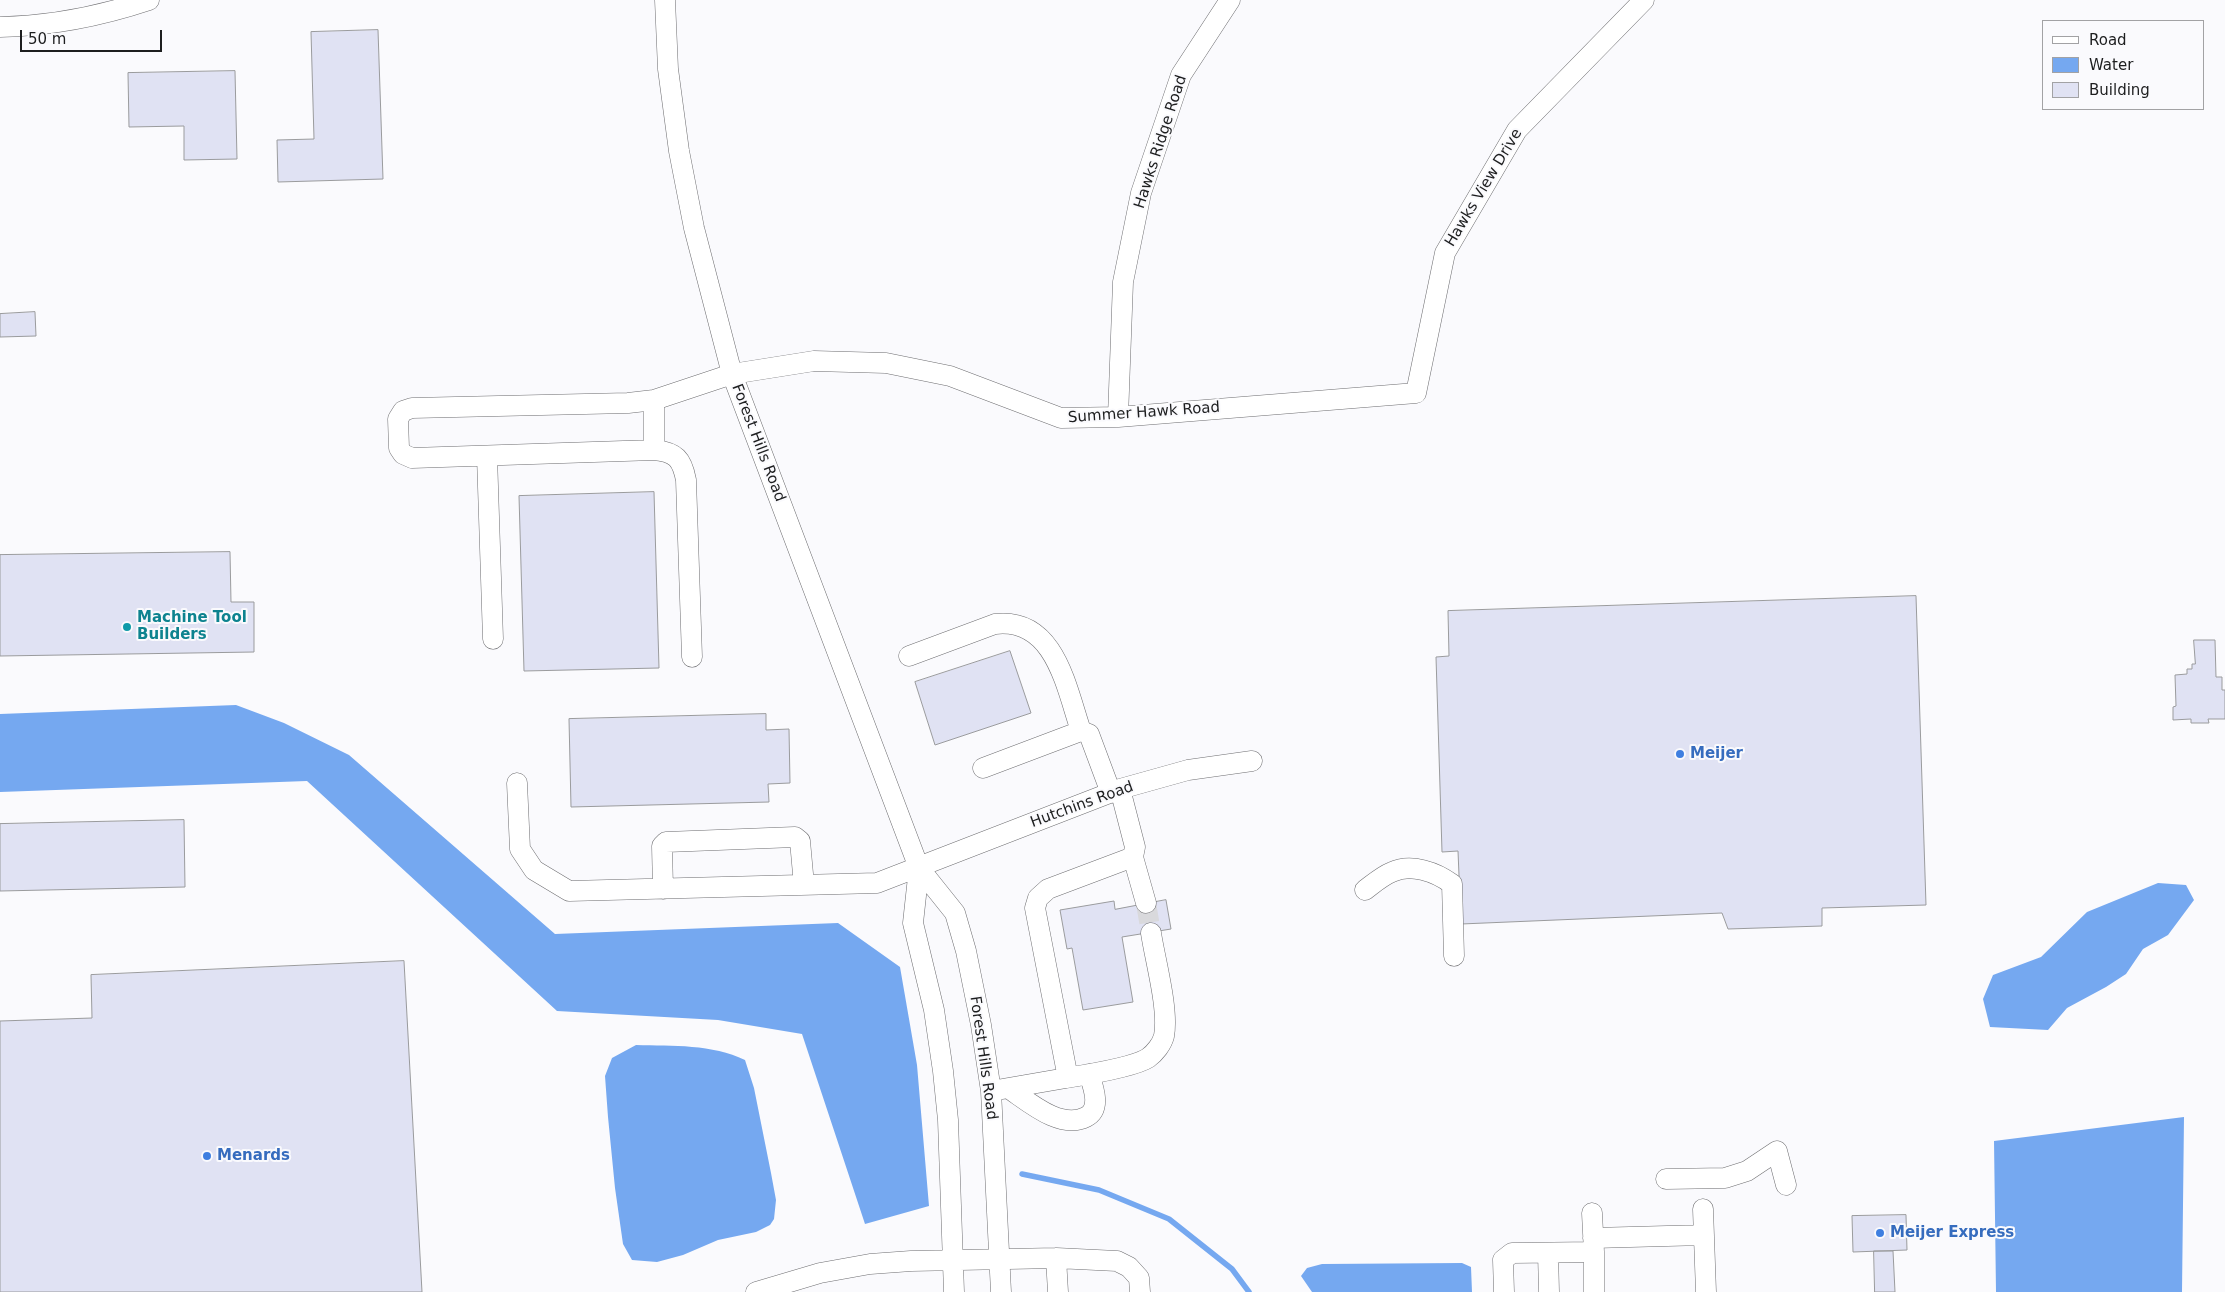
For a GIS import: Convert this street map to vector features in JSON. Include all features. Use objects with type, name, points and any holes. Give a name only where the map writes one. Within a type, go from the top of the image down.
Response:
[{"type":"street","points":[[0,28],[29,27],[76,19],[149,0]]},
{"type":"street","name":"Forest Hills Road","points":[[665,0],[668,69],[679,151],[694,228],[732,374],[919,868],[955,913],[966,951],[981,1024],[1000,1089],[999,1259],[1001,1292]]},
{"type":"street","name":"Hawks Ridge Road","points":[[1118,417],[1123,282],[1141,193],[1181,75],[1230,0]]},
{"type":"street","name":"Hawks View Drive","points":[[1416,393],[1445,252],[1454,236],[1517,130],[1644,0]]},
{"type":"street","name":"Summer Hawk Road","points":[[487,456],[412,458],[403,454],[399,448],[398,419],[403,411],[412,408],[628,403],[654,400],[732,374],[814,361],[886,363],[950,376],[1061,418],[1118,417],[1416,393]]},
{"type":"street","points":[[654,400],[654,450]]},
{"type":"street","points":[[493,639],[487,456],[669,451],[678,458],[684,468],[686,480],[692,657]]},
{"type":"street","points":[[909,656],[995,624],[1010,623],[1027,628],[1042,638],[1060,669],[1081,731]]},
{"type":"street","points":[[983,768],[1081,731],[1089,734],[1116,791],[1135,847],[1133,857],[1146,903]]},
{"type":"street","name":"Hutchins Road","points":[[518,783],[520,849],[534,870],[569,891],[877,884],[1116,791],[1188,770],[1252,761]]},
{"type":"street","points":[[663,889],[662,846],[666,842],[795,837],[800,841],[804,885]]},
{"type":"street","points":[[1066,1078],[1067,1073],[1035,908],[1038,898],[1048,889],[1133,857]]},
{"type":"street","name":"Forest Hills Road","points":[[919,868],[914,923],[934,1010],[943,1071],[948,1120],[954,1292]]},
{"type":"street","points":[[1365,890],[1393,871],[1418,870],[1440,875],[1452,884],[1454,956]]},
{"type":"street","points":[[1000,1089],[1088,1074],[1148,1058],[1158,1049],[1164,1037],[1164,1013],[1151,932]]},
{"type":"street","points":[[1000,1089],[1063,1119],[1077,1121],[1089,1116],[1095,1104],[1094,1093],[1088,1074]]},
{"type":"street","points":[[1666,1179],[1726,1178],[1747,1172],[1777,1151],[1786,1185]]},
{"type":"street","points":[[1703,1209],[1706,1292]]},
{"type":"street","points":[[1592,1212],[1594,1292]]},
{"type":"street","points":[[1504,1292],[1504,1260],[1512,1253],[1548,1253],[1594,1245],[1704,1235]]},
{"type":"street","points":[[1548,1253],[1549,1292]]},
{"type":"street","points":[[756,1292],[820,1273],[870,1264],[1056,1258],[1117,1261],[1129,1267],[1139,1278],[1140,1292]]},
{"type":"street","points":[[1056,1258],[1058,1292]]},
{"type":"water","points":[[236,705],[284,723],[349,755],[555,934],[838,923],[900,967],[917,1065],[929,1206],[865,1224],[802,1034],[718,1020],[557,1011],[307,781],[0,792],[0,714]]},
{"type":"water","points":[[2158,883],[2186,885],[2194,900],[2168,935],[2143,949],[2126,974],[2067,1008],[2048,1030],[1990,1027],[1983,999],[1993,975],[2041,957],[2087,912]]},
{"type":"water","points":[[636,1045],[706,1048],[745,1060],[754,1088],[776,1200],[774,1219],[770,1225],[756,1232],[718,1240],[683,1255],[657,1262],[632,1260],[623,1244],[615,1188],[605,1076],[612,1058]]},
{"type":"water","points":[[2184,1117],[2182,1292],[1996,1292],[1994,1141]]},
{"type":"water","points":[[1462,1263],[1471,1267],[1472,1292],[1312,1292],[1301,1276],[1307,1268],[1322,1264]]},
{"type":"building","points":[[378,30],[383,179],[278,182],[277,140],[314,139],[311,32]]},
{"type":"building","points":[[235,71],[237,159],[184,160],[184,126],[129,127],[128,73]]},
{"type":"building","points":[[35,312],[36,336],[0,337],[0,314]]},
{"type":"building","points":[[654,492],[659,668],[524,671],[519,496]]},
{"type":"building","name":"Machine Tool Builders","points":[[230,552],[231,602],[254,602],[254,652],[0,656],[0,555]]},
{"type":"building","name":"Meijer","points":[[1916,596],[1926,905],[1822,908],[1822,926],[1728,929],[1722,913],[1461,924],[1458,851],[1442,852],[1436,657],[1449,656],[1448,611]]},
{"type":"building","points":[[2194,640],[2215,640],[2216,677],[2222,677],[2222,690],[2225,690],[2225,719],[2208,719],[2209,723],[2191,723],[2191,719],[2173,720],[2173,707],[2176,706],[2175,675],[2187,674],[2187,669],[2192,669],[2192,664],[2195,664]]},
{"type":"building","points":[[1010,651],[1031,713],[935,745],[915,682]]},
{"type":"building","points":[[766,714],[766,730],[789,729],[790,783],[768,784],[769,802],[571,807],[569,719]]},
{"type":"building","points":[[184,820],[185,887],[0,891],[0,824]]},
{"type":"building","points":[[1166,900],[1171,929],[1122,937],[1133,1002],[1083,1010],[1072,948],[1067,949],[1060,910],[1114,901],[1115,909]]},
{"type":"building","name":"Menards","points":[[404,961],[422,1292],[0,1292],[0,1021],[92,1018],[91,975]]},
{"type":"building","name":"Meijer Express","points":[[1906,1215],[1907,1250],[1853,1252],[1852,1216]]},
{"type":"building","points":[[1874,1251],[1893,1251],[1895,1292],[1875,1292]]},
{"type":"waterway","points":[[1022,1174],[1099,1190],[1169,1219],[1232,1269],[1249,1292]]},
{"type":"tunnel","points":[[1146,903],[1151,933]]},
{"type":"place","name":"Machine Tool Builders","points":[[127,627]]},
{"type":"place","name":"Meijer","points":[[1680,754]]},
{"type":"place","name":"Menards","points":[[207,1156]]},
{"type":"place","name":"Meijer Express","points":[[1880,1233]]}]
